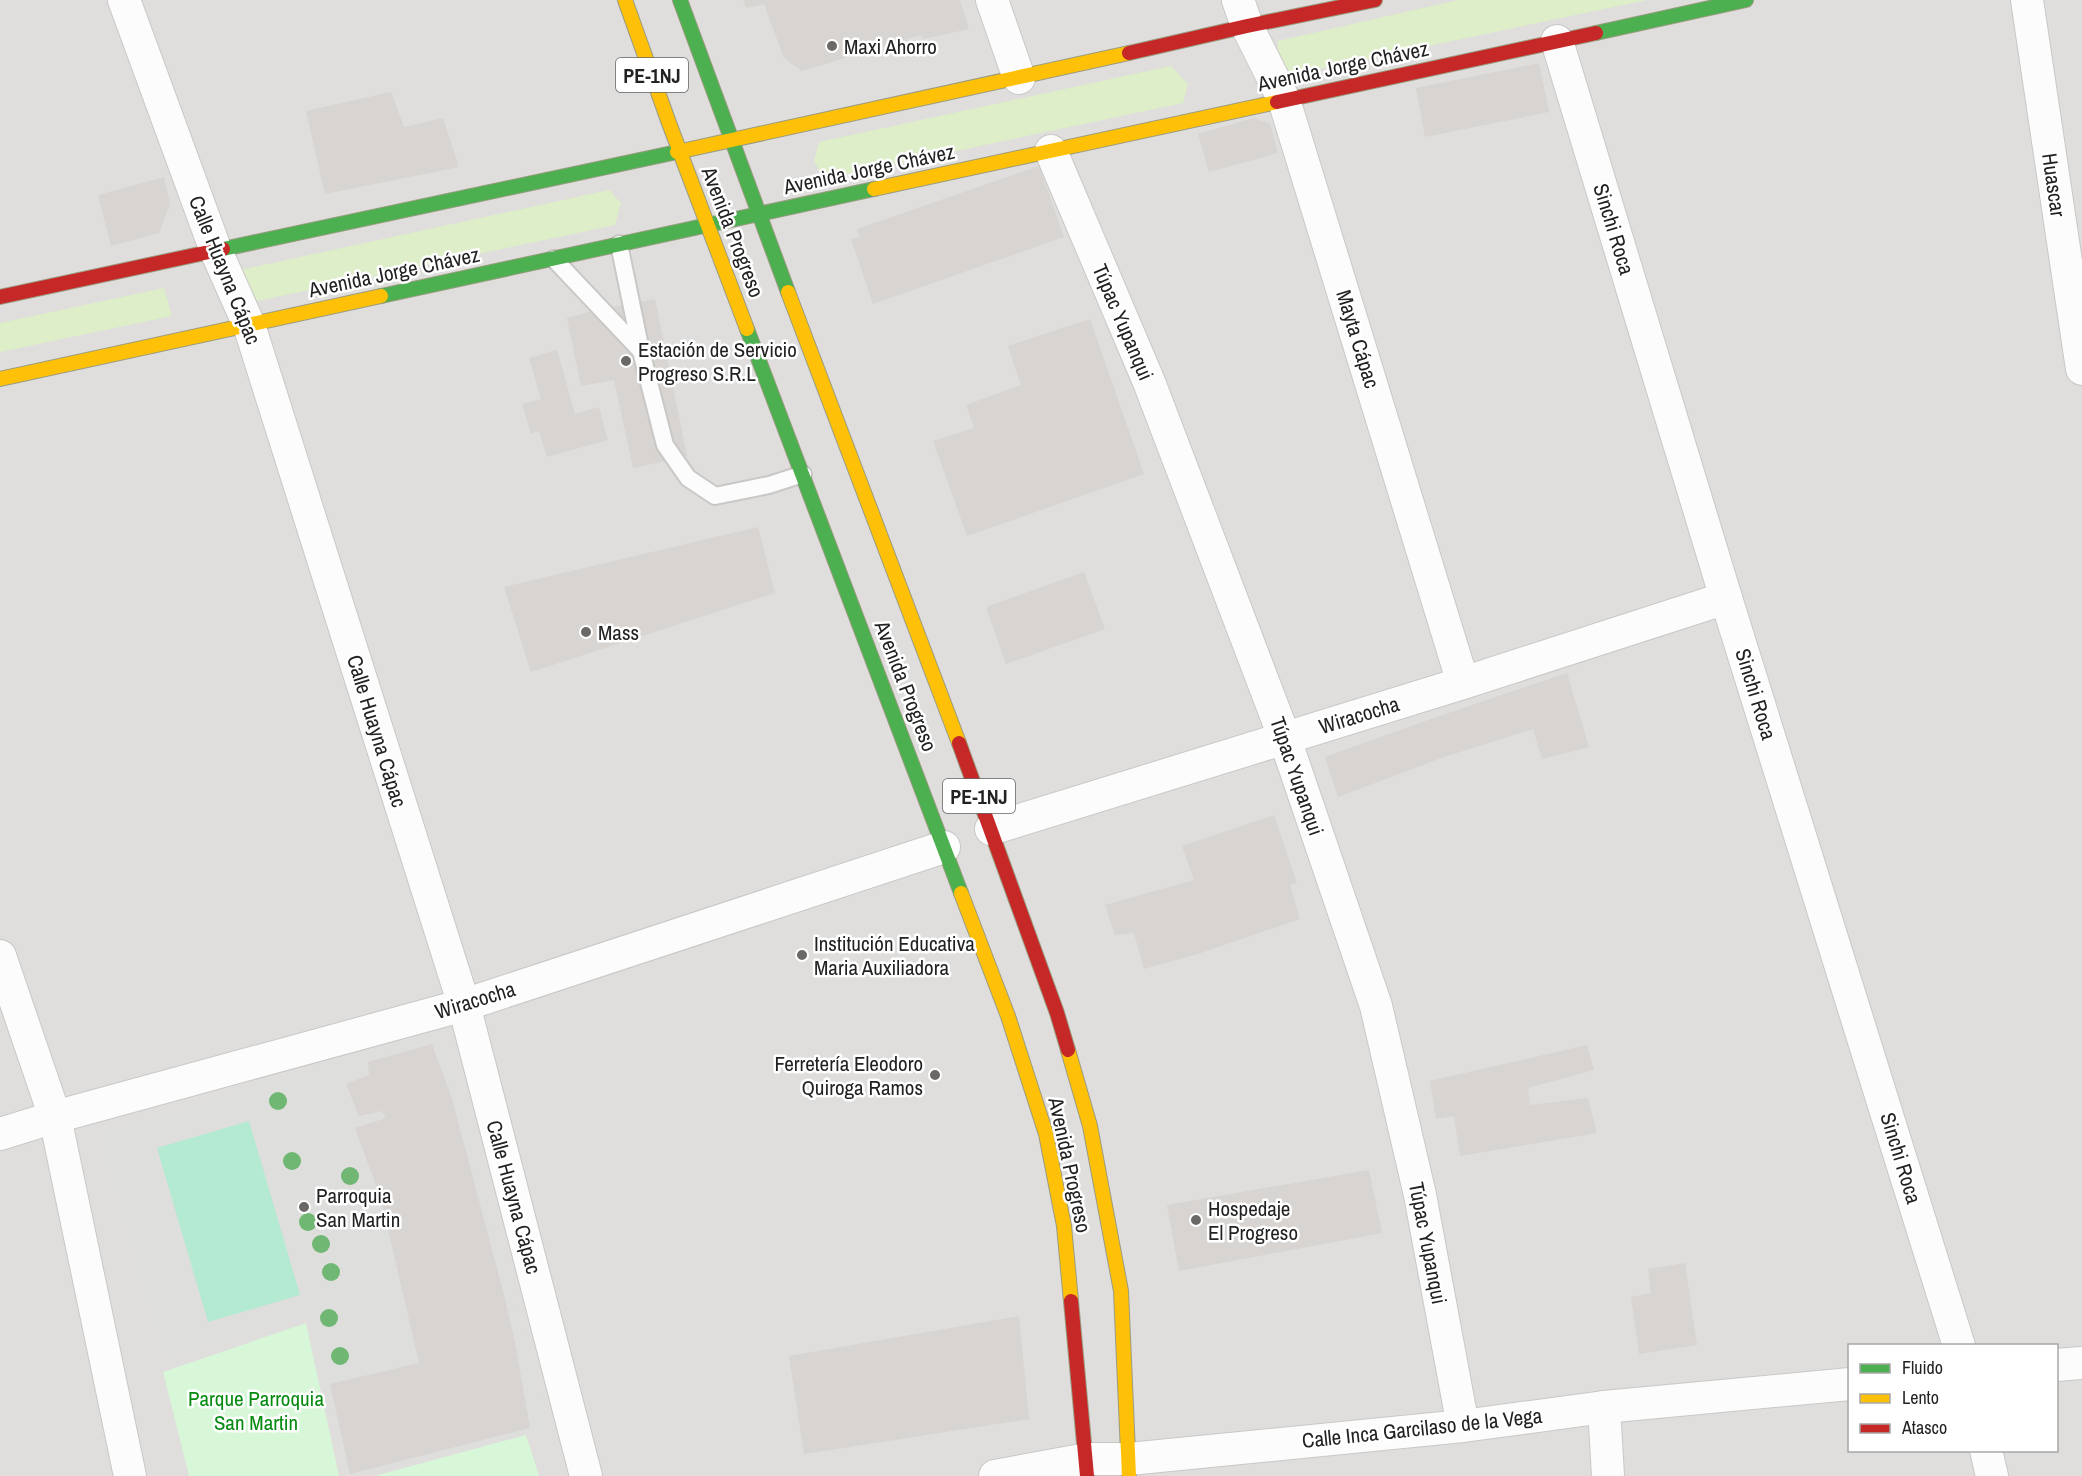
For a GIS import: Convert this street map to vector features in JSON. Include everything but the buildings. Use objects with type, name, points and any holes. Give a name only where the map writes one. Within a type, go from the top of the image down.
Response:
[{"type":"street","name":"Calle Huayna Cápac","points":[[124,0],[216,251],[249,325],[464,1005],[586,1476]]},
{"type":"street","name":"Avenida Progreso","points":[[625,0],[1008,1016],[1046,1134],[1064,1226],[1087,1468]]},
{"type":"street","name":"Avenida Progreso","points":[[680,0],[992,829],[1057,1013],[1090,1126],[1121,1291],[1129,1468]]},
{"type":"street","points":[[992,0],[1019,78]]},
{"type":"street","points":[[0,297],[1019,78],[1242,13],[1375,0]]},
{"type":"street","name":"Avenida Jorge Chávez","points":[[0,379],[1746,0]]},
{"type":"street","name":"Huascar","points":[[2027,0],[2078,313],[2082,369]]},
{"type":"street","name":"Mayta Cápac","points":[[1242,13],[1284,100],[1463,683]]},
{"type":"street","name":"Sinchi Roca","points":[[1557,41],[1726,598],[1958,1344]]},
{"type":"street","name":"Túpac Yupanqui","points":[[1051,151],[1149,382],[1285,739],[1376,1006],[1420,1195],[1463,1426]]},
{"type":"street","name":"Wiracocha","points":[[992,829],[1463,683],[1726,598]]},
{"type":"street","name":"Wiracocha","points":[[0,1134],[464,1005],[944,847]]},
{"type":"street","points":[[0,956],[55,1117],[130,1476]]},
{"type":"street","points":[[2058,1365],[2082,1363]]},
{"type":"street","name":"Calle Inca Garcilaso de la Vega","points":[[994,1476],[1087,1468],[1129,1468],[1604,1407],[1848,1384]]},
{"type":"street","points":[[1604,1407],[1608,1476]]},
{"type":"street","points":[[1986,1452],[1992,1476]]},
{"type":"lane","points":[[619,244],[641,351],[665,445],[688,478],[715,496],[769,485],[803,474]]},
{"type":"lane","points":[[554,259],[641,351]]},
{"type":"shaded area","points":[[0,0],[2082,0],[2082,1476],[0,1476]]},
{"type":"shaded area","name":"Parroquia San Martin","points":[[439,1030],[549,1427],[359,1476],[348,1476],[309,1316],[168,1357],[141,1280],[100,1134]]},
{"type":"green space","points":[[1458,0],[1647,0],[1295,74],[1277,66],[1278,41]]},
{"type":"green space","points":[[1171,66],[1188,84],[1183,103],[824,179],[814,161],[819,142]]},
{"type":"green space","points":[[609,190],[621,203],[615,225],[248,303],[240,270]]},
{"type":"green space","points":[[164,288],[172,316],[0,352],[0,323]]},
{"type":"green space","points":[[249,1121],[300,1295],[208,1322],[157,1148]]},
{"type":"green space","name":"Parque Parroquia San Martin","points":[[306,1323],[339,1476],[189,1476],[163,1372]]},
{"type":"green space","points":[[526,1435],[539,1476],[375,1476]]},
{"type":"traffic: fast","points":[[680,0],[788,292]]},
{"type":"traffic: fast","points":[[1596,33],[1746,0]]},
{"type":"traffic: fast","points":[[223,249],[677,152]]},
{"type":"traffic: fast","points":[[381,296],[874,189]]},
{"type":"traffic: fast","points":[[747,329],[961,893]]},
{"type":"traffic: slow","points":[[625,0],[747,329]]},
{"type":"traffic: slow","points":[[677,152],[1129,53]]},
{"type":"traffic: slow","points":[[874,189],[1277,102]]},
{"type":"traffic: slow","points":[[788,292],[959,743]]},
{"type":"traffic: slow","points":[[0,379],[381,296]]},
{"type":"traffic: slow","points":[[961,893],[1008,1016],[1046,1134],[1064,1226],[1071,1301]]},
{"type":"traffic: slow","points":[[1068,1050],[1090,1126],[1121,1291],[1129,1476]]},
{"type":"traffic: jam","points":[[1129,53],[1375,0]]},
{"type":"traffic: jam","points":[[1277,102],[1596,33]]},
{"type":"traffic: jam","points":[[0,297],[223,249]]},
{"type":"traffic: jam","points":[[959,743],[1057,1013],[1068,1050]]},
{"type":"traffic: jam","points":[[1071,1301],[1087,1476]]},
{"type":"place","name":"Maxi Ahorro","points":[[832,46]]},
{"type":"place","name":"Estación de Servicio Progreso S.R.L","points":[[626,361]]},
{"type":"place","name":"Mass","points":[[586,632]]},
{"type":"place","name":"Institución Educativa Maria Auxiliadora","points":[[802,955]]},
{"type":"place","name":"Ferretería Eleodoro Quiroga Ramos","points":[[935,1075]]},
{"type":"place","name":"Parroquia San Martin","points":[[304,1207]]},
{"type":"place","name":"Hospedaje El Progreso","points":[[1196,1220]]}]
